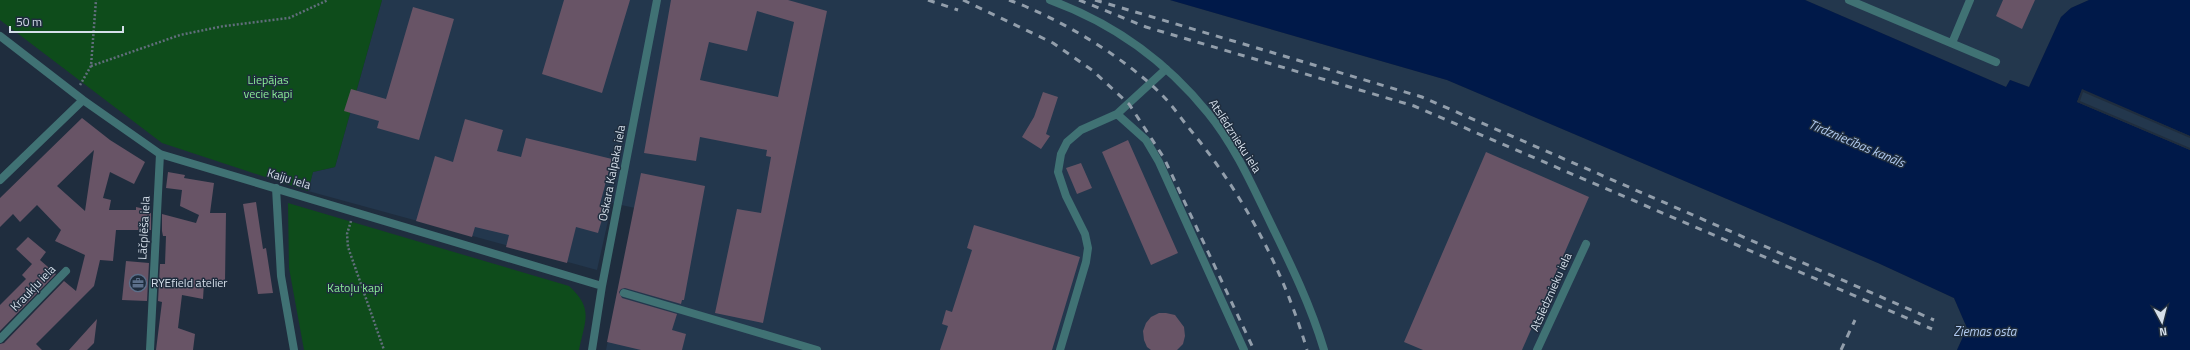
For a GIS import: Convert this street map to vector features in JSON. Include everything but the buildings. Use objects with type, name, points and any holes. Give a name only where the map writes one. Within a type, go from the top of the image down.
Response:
[{"type":"street","name":"Oskara Kalpaka iela","points":[[592,350],[602,286],[657,0]]},
{"type":"street","name":"Atslēdznieku iela","points":[[1050,0],[1104,23],[1137,45],[1166,69],[1209,114],[1244,170],[1308,305],[1324,350]]},
{"type":"street","points":[[1849,0],[1996,62]]},
{"type":"street","points":[[1952,43],[1970,0]]},
{"type":"street","name":"Kaiju iela","points":[[0,36],[83,100],[160,154],[602,286]]},
{"type":"street","points":[[1060,350],[1086,262],[1088,248],[1085,234],[1066,196],[1058,172],[1061,154],[1067,142],[1081,130],[1117,114],[1166,69]]},
{"type":"street","points":[[0,180],[83,100]]},
{"type":"street","points":[[1117,114],[1146,140],[1159,162],[1244,350]]},
{"type":"street","name":"Lāčplēša iela","points":[[150,350],[160,154]]},
{"type":"street","points":[[276,188],[281,276],[294,350]]},
{"type":"street","name":"Atslēdznieku iela","points":[[1538,350],[1586,244]]},
{"type":"street","name":"Kraukļu iela","points":[[0,339],[66,271]]},
{"type":"street","points":[[624,293],[817,350]]},
{"type":"path","points":[[72,91],[82,82],[91,66],[96,0]]},
{"type":"path","points":[[91,66],[180,35],[224,26],[289,18],[328,0]]},
{"type":"path","points":[[355,211],[347,234],[348,247],[384,350]]},
{"type":"shaded area","points":[[382,0],[1170,0],[1447,80],[1878,263],[1954,298],[1967,328],[1957,350],[606,350],[635,208],[612,203],[597,270],[308,191],[313,172],[335,167]]},
{"type":"shaded area","points":[[1805,0],[2089,0],[2071,8],[2061,17],[2029,87],[2010,80],[2006,87]]},
{"type":"shaded area","points":[[2082,89],[2190,136],[2190,150],[2077,102]]},
{"type":"green space","name":"Liepājas vecie kapi","points":[[0,0],[382,0],[335,167],[313,172],[308,191],[162,143],[0,20]]},
{"type":"green space","name":"Katoļu kapi","points":[[288,203],[569,286],[577,294],[585,308],[585,323],[579,350],[304,350],[289,268]]},
{"type":"water","points":[[1170,0],[1805,0],[2006,87],[2010,80],[2029,87],[2061,17],[2071,8],[2089,0],[2190,0],[2190,136],[2082,90],[2077,102],[2190,150],[2190,350],[1957,350],[1967,328],[1954,298],[1878,263],[1447,80]]},
{"type":"pier","points":[[2082,89],[2190,136],[2190,138],[2083,92],[2080,101],[2190,148],[2190,150],[2077,102]]},
{"type":"railway","points":[[928,0],[958,10]]},
{"type":"railway","points":[[963,0],[1053,43],[1092,70],[1129,104],[1164,158],[1254,350]]},
{"type":"railway","points":[[1009,0],[1049,17],[1091,40],[1148,82],[1170,103],[1226,178],[1259,232],[1286,290],[1307,350]]},
{"type":"railway","points":[[1079,0],[1146,27],[1414,106],[1932,329]]},
{"type":"railway","points":[[1095,0],[1422,97],[1934,320]]},
{"type":"railway","points":[[1841,350],[1855,320]]},
{"type":"place","name":"RYEfield atelier","points":[[138,283]]},
{"type":"water label","name":"Tirdzniecības kanāls","points":[[1857,143]]},
{"type":"water label","name":"Ziemas osta","points":[[1985,331]]}]
